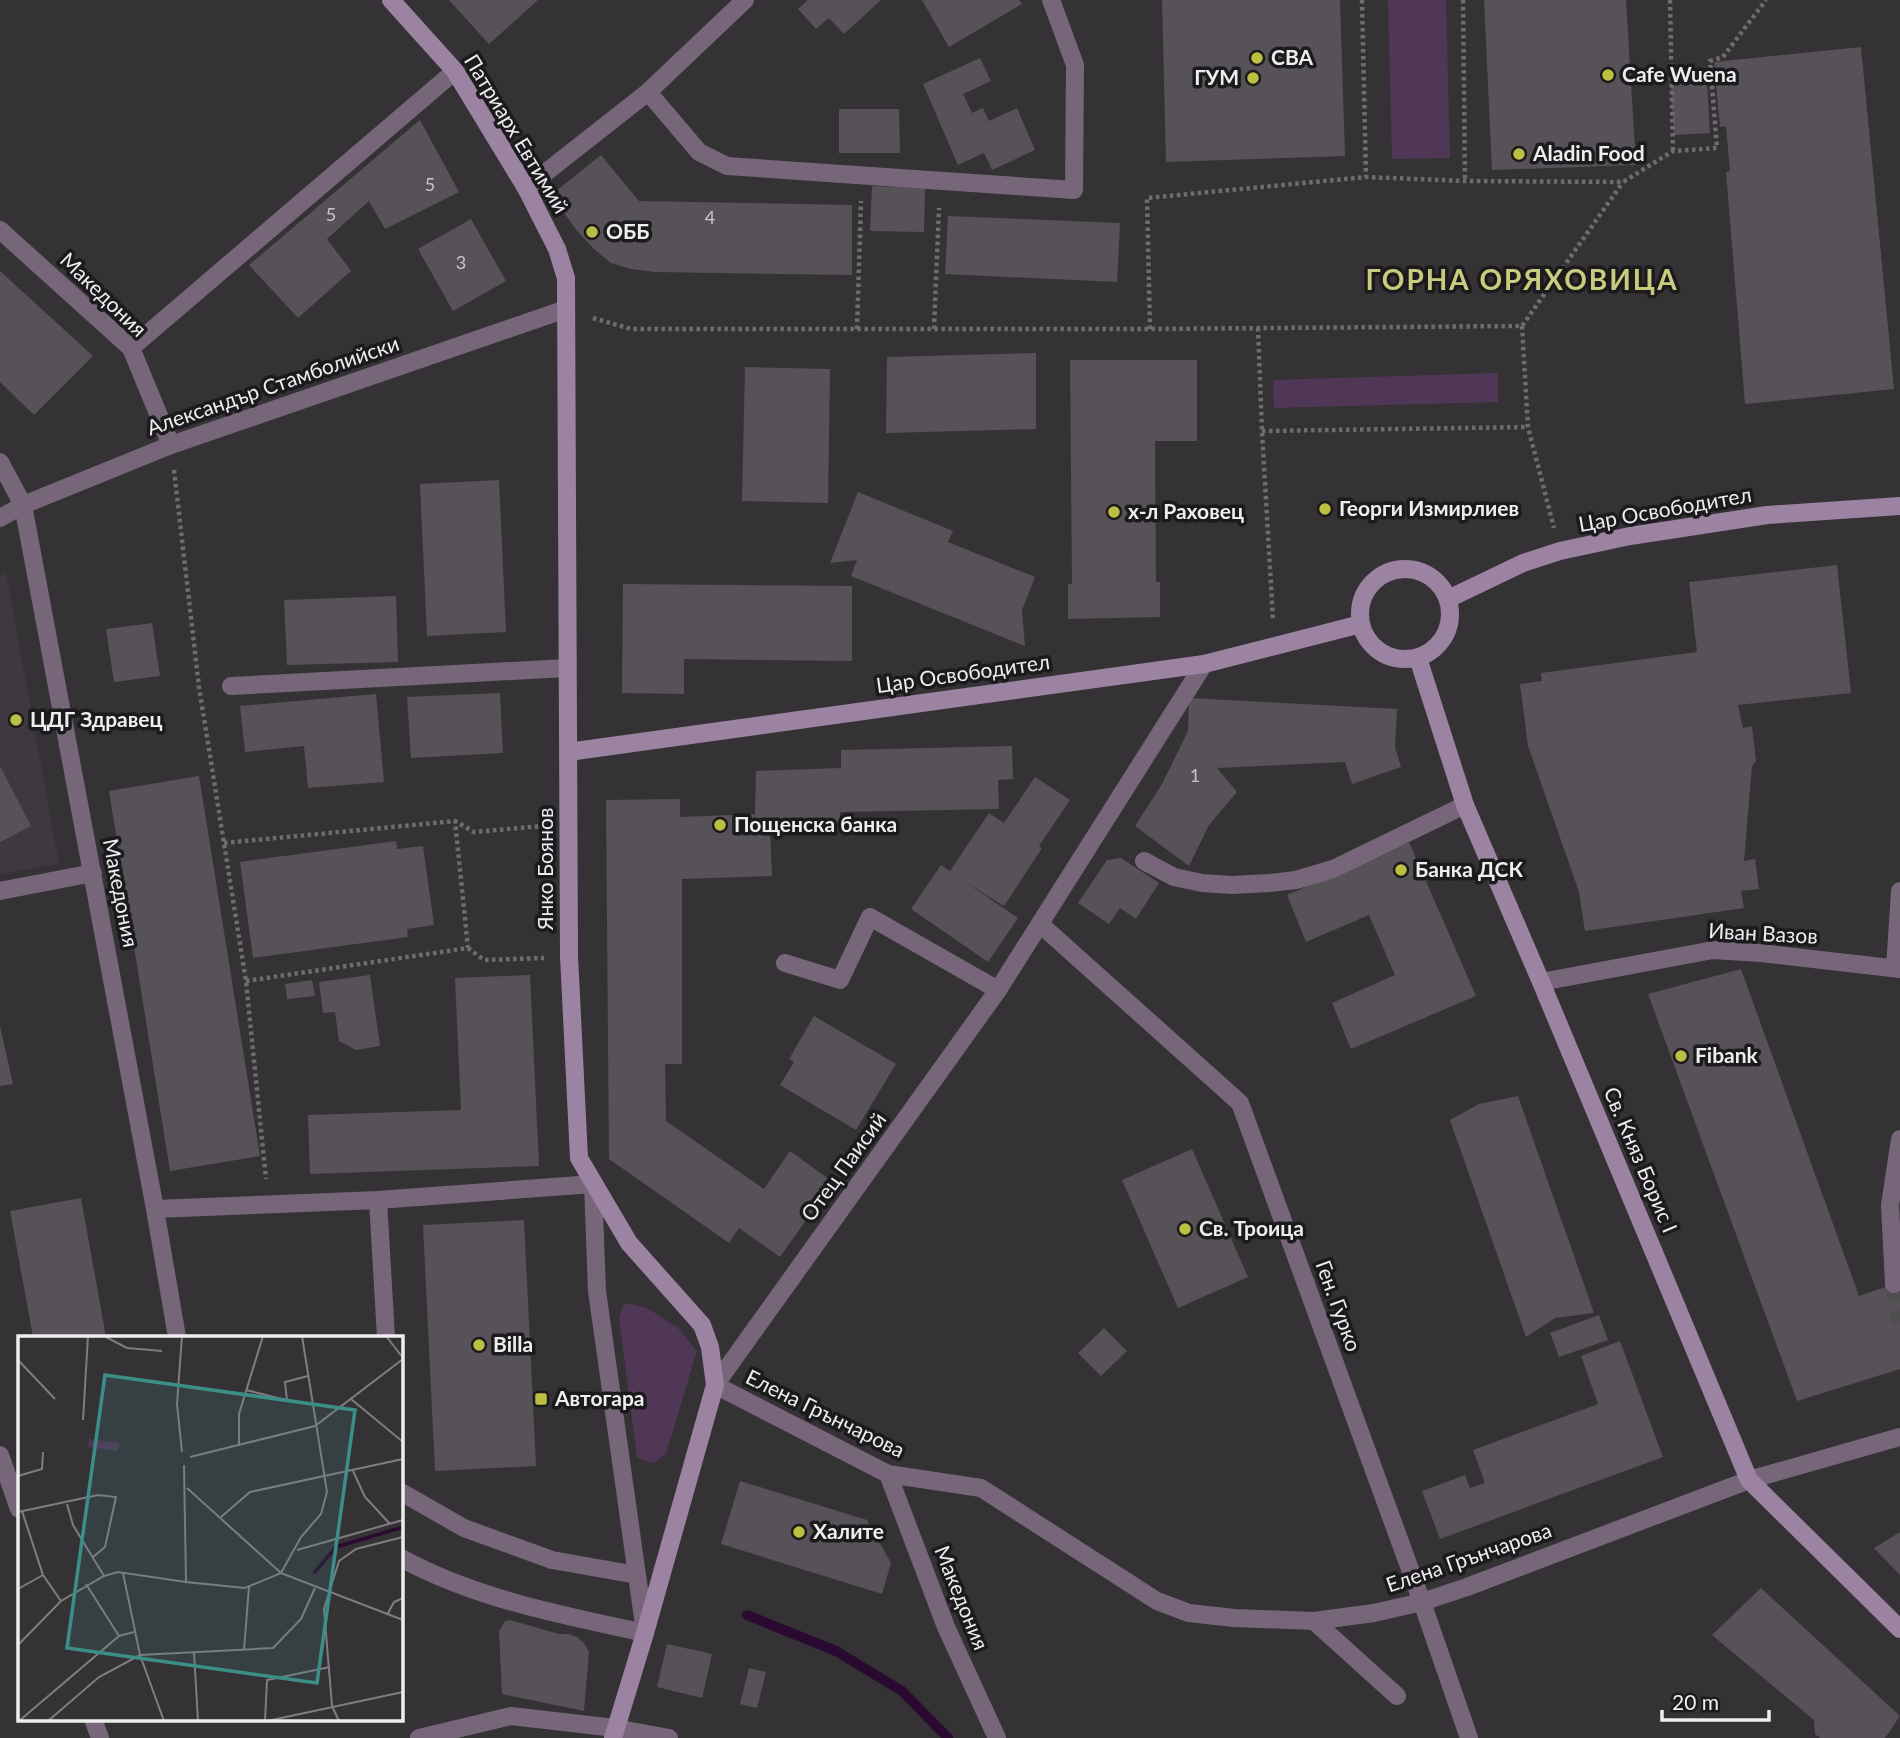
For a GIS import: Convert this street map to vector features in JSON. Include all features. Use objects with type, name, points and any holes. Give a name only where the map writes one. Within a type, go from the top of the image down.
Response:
[{"type":"main road","name":"Патриарх Евтимий","points":[[391,0],[455,71],[526,188],[560,259],[566,278],[566,309]]},
{"type":"main road","name":"Янко Боянов","points":[[566,309],[569,956],[579,1158],[629,1243],[702,1325],[710,1347],[715,1385]]},
{"type":"main road","name":"Цар Освободител","points":[[1448,598],[1523,563],[1560,551],[1630,536],[1768,515],[1900,506]]},
{"type":"main road","points":[[1400,569],[1415,570],[1429,576],[1440,585],[1448,598],[1451,613],[1442,642],[1431,652],[1418,658],[1404,660],[1389,657],[1376,649],[1361,624],[1360,610],[1372,583],[1385,574],[1400,569]]},
{"type":"main road","name":"Цар Освободител","points":[[568,752],[1204,664],[1361,624]]},
{"type":"main road","name":"Св. Княз Борис I","points":[[1418,658],[1465,805],[1749,1480],[1900,1629]]},
{"type":"main road","name":"Отец Паисий","points":[[614,1733],[715,1385]]},
{"type":"street","points":[[526,188],[648,92],[745,0]]},
{"type":"street","points":[[648,92],[699,152],[727,166],[1074,190],[1075,65],[1051,0]]},
{"type":"street","points":[[131,348],[455,71]]},
{"type":"street","name":"Македония","points":[[0,230],[131,348],[171,445]]},
{"type":"street","name":"Александър Стамболийски","points":[[0,518],[23,505],[171,445],[566,309]]},
{"type":"street","name":"Македония","points":[[0,462],[23,505],[177,1336]]},
{"type":"street","name":"Отец Паисий","points":[[715,1385],[998,990],[1204,664]]},
{"type":"street","points":[[230,686],[567,667]]},
{"type":"street","points":[[1144,861],[1174,877],[1202,883],[1232,885],[1296,880],[1333,869],[1465,805]]},
{"type":"street","points":[[0,891],[93,873]]},
{"type":"street","points":[[1897,969],[1900,891]]},
{"type":"street","points":[[785,963],[840,980],[870,917],[998,990]]},
{"type":"street","name":"Ген. Гурко","points":[[1040,924],[1240,1103],[1469,1738]]},
{"type":"street","name":"Иван Вазов","points":[[1541,982],[1713,950],[1897,969]]},
{"type":"street","points":[[1894,1284],[1896,1262],[1890,1205],[1900,1139]]},
{"type":"street","points":[[155,1209],[378,1200],[593,1184],[597,1291],[645,1633],[540,1610],[479,1592],[402,1559]]},
{"type":"street","points":[[378,1200],[386,1336]]},
{"type":"street","name":"Елена Грънчарова","points":[[715,1385],[888,1474],[981,1488],[1157,1601],[1189,1612],[1234,1618],[1314,1621],[1374,1613],[1422,1602],[1749,1480],[1900,1437]]},
{"type":"street","points":[[0,1455],[18,1506]]},
{"type":"street","name":"Македония","points":[[888,1474],[946,1627],[997,1738]]},
{"type":"street","points":[[402,1493],[464,1528],[552,1560],[637,1575]]},
{"type":"street","points":[[1314,1621],[1397,1696]]},
{"type":"street","points":[[419,1738],[511,1716],[614,1733],[669,1738]]},
{"type":"street","points":[[93,1720],[100,1738]]},
{"type":"path","points":[[1362,0],[1366,177]]},
{"type":"path","points":[[1463,0],[1465,181]]},
{"type":"path","points":[[1670,0],[1673,151]]},
{"type":"path","points":[[1560,551],[1528,427],[1522,326],[1623,182],[1673,151],[1717,148],[1710,61],[1723,57],[1766,0]]},
{"type":"path","points":[[857,329],[862,175]]},
{"type":"path","points":[[1150,329],[1147,198],[1366,177],[1623,182]]},
{"type":"path","points":[[934,329],[939,199]]},
{"type":"path","points":[[566,309],[631,329],[1522,326]]},
{"type":"path","points":[[1258,328],[1275,646]]},
{"type":"path","points":[[1262,431],[1528,427]]},
{"type":"path","points":[[171,445],[199,687],[246,981],[269,1204]]},
{"type":"path","points":[[224,843],[455,821],[474,832],[568,825]]},
{"type":"path","points":[[455,821],[468,948]]},
{"type":"path","points":[[246,981],[468,948],[484,960],[569,956]]},
{"type":"shaded area","points":[[1388,0],[1446,0],[1450,158],[1392,159]]},
{"type":"shaded area","points":[[1498,373],[1498,402],[1274,408],[1273,380]]},
{"type":"shaded area","name":"ЦДГ Здравец","points":[[6,573],[59,863],[0,875],[0,576]]},
{"type":"shaded area","points":[[624,1303],[647,1308],[678,1328],[697,1351],[666,1454],[654,1463],[637,1458],[619,1317]]},
{"type":"building","points":[[449,0],[538,0],[489,44]]},
{"type":"building","points":[[808,0],[881,0],[844,34],[829,18],[816,29],[798,9]]},
{"type":"building","points":[[922,0],[1019,0],[1022,4],[949,47]]},
{"type":"building","name":"ГУМ","points":[[1162,0],[1340,0],[1345,156],[1166,162]]},
{"type":"building","points":[[1484,0],[1626,0],[1636,165],[1492,170]]},
{"type":"building","points":[[1861,47],[1894,389],[1745,404],[1726,172],[1730,171],[1726,126],[1720,127],[1714,62]]},
{"type":"building","points":[[980,58],[991,81],[963,94],[972,113],[983,108],[989,121],[1017,108],[1035,150],[992,170],[984,153],[958,165],[923,84]]},
{"type":"building","points":[[1707,83],[1710,133],[1674,135],[1671,85]]},
{"type":"building","points":[[839,109],[899,109],[900,153],[839,153]]},
{"type":"building","points":[[420,120],[459,192],[385,229],[369,201],[327,239],[351,271],[298,318],[249,265]]},
{"type":"building","points":[[601,155],[639,201],[852,205],[852,275],[655,272],[611,263],[578,232],[551,195]]},
{"type":"building","points":[[872,186],[925,188],[924,232],[870,231]]},
{"type":"building","points":[[948,216],[1120,223],[1117,282],[945,274]]},
{"type":"building","points":[[471,219],[506,281],[453,311],[418,249]]},
{"type":"building","points":[[0,271],[93,356],[34,415],[0,382]]},
{"type":"building","points":[[1036,353],[1036,429],[886,433],[887,357]]},
{"type":"building","name":"х-л Раховец","points":[[1070,360],[1197,360],[1197,441],[1155,441],[1156,582],[1160,582],[1160,617],[1068,619],[1068,584],[1072,584]]},
{"type":"building","points":[[745,367],[830,369],[828,503],[742,501]]},
{"type":"building","points":[[499,480],[506,632],[427,636],[420,484]]},
{"type":"building","points":[[858,492],[953,531],[948,542],[1035,577],[1022,610],[1025,646],[851,576],[857,560],[830,563]]},
{"type":"building","points":[[1837,565],[1851,693],[1738,705],[1743,728],[1752,726],[1756,761],[1752,766],[1744,861],[1755,859],[1759,889],[1741,891],[1744,908],[1585,931],[1579,892],[1528,746],[1520,684],[1542,681],[1541,673],[1697,652],[1689,582]]},
{"type":"building","points":[[623,584],[852,586],[852,661],[684,659],[684,694],[622,693]]},
{"type":"building","points":[[396,596],[398,662],[287,665],[284,600]]},
{"type":"building","points":[[152,623],[160,676],[114,682],[106,629]]},
{"type":"building","points":[[500,693],[503,753],[411,758],[407,697]]},
{"type":"building","points":[[376,694],[384,782],[308,788],[304,746],[245,752],[240,706]]},
{"type":"building","points":[[1189,698],[1397,709],[1395,747],[1401,767],[1352,784],[1345,762],[1217,768],[1237,792],[1209,825],[1189,866],[1135,826],[1162,784],[1188,731]]},
{"type":"building","points":[[1012,746],[1013,779],[998,780],[999,809],[840,812],[840,831],[770,832],[772,876],[682,879],[682,1064],[665,1064],[666,1121],[764,1189],[790,1151],[833,1182],[780,1257],[739,1228],[729,1243],[609,1159],[606,800],[680,799],[680,817],[755,814],[756,771],[841,768],[841,750]]},
{"type":"building","points":[[0,766],[31,826],[0,842]]},
{"type":"building","points":[[199,776],[260,1156],[170,1171],[109,791]]},
{"type":"building","points":[[1035,777],[1070,800],[1004,906],[964,881],[1018,918],[988,962],[911,909],[941,865],[950,871],[989,813],[1004,823]]},
{"type":"building","points":[[396,841],[397,849],[423,846],[434,925],[407,929],[408,937],[253,958],[240,862]]},
{"type":"building","points":[[1409,842],[1476,996],[1351,1049],[1332,1003],[1395,975],[1369,915],[1306,942],[1287,895]]},
{"type":"building","points":[[1121,858],[1159,883],[1136,919],[1120,908],[1109,924],[1078,903],[1107,860]]},
{"type":"building","points":[[1741,969],[1859,1296],[1900,1282],[1900,1369],[1797,1401],[1648,994]]},
{"type":"building","points":[[370,975],[380,1046],[356,1050],[339,1041],[335,1012],[323,1013],[319,982]]},
{"type":"building","points":[[530,975],[539,1166],[310,1174],[308,1115],[461,1110],[455,978]]},
{"type":"building","points":[[312,980],[315,996],[287,999],[285,984]]},
{"type":"building","points":[[814,1016],[896,1064],[856,1130],[780,1085],[794,1062],[789,1059]]},
{"type":"building","points":[[0,1026],[13,1084],[0,1086]]},
{"type":"building","points":[[1518,1096],[1594,1313],[1555,1318],[1526,1337],[1450,1120],[1479,1104]]},
{"type":"building","name":"Св. Троица","points":[[1192,1149],[1248,1277],[1178,1308],[1122,1180]]},
{"type":"building","points":[[81,1198],[106,1336],[33,1336],[10,1211]]},
{"type":"building","name":"Billa","points":[[524,1220],[536,1466],[435,1471],[423,1225]]},
{"type":"building","points":[[1599,1315],[1608,1340],[1559,1357],[1550,1333]]},
{"type":"building","points":[[1104,1328],[1127,1351],[1101,1376],[1078,1353]]},
{"type":"building","points":[[1620,1341],[1663,1457],[1440,1539],[1422,1491],[1465,1475],[1470,1488],[1485,1483],[1473,1450],[1598,1404],[1581,1356]]},
{"type":"building","name":"Халите","points":[[740,1481],[867,1520],[891,1563],[882,1594],[721,1544]]},
{"type":"building","points":[[1900,1532],[1900,1575],[1874,1548]]},
{"type":"building","points":[[1761,1588],[1900,1716],[1885,1738],[1820,1738],[1815,1734],[1814,1720],[1712,1635]]},
{"type":"building","points":[[510,1620],[559,1634],[568,1634],[584,1643],[589,1652],[584,1711],[502,1694],[499,1631],[505,1621]]},
{"type":"building","points":[[667,1644],[712,1654],[702,1698],[657,1687]]},
{"type":"building","points":[[749,1668],[766,1672],[757,1708],[740,1704]]},
{"type":"waterway","points":[[747,1615],[836,1651],[902,1691],[948,1738]]},
{"type":"tunnel","points":[[1894,1284],[1900,1323]]},
{"type":"place","name":"CBA","points":[[1257,58]]},
{"type":"place","name":"Cafe Wuena","points":[[1608,75]]},
{"type":"place","name":"ГУМ","points":[[1253,78]]},
{"type":"place","name":"Aladin Food","points":[[1519,154]]},
{"type":"place","name":"ОББ","points":[[592,232]]},
{"type":"place","name":"Георги Измирлиев","points":[[1325,509]]},
{"type":"place","name":"х-л Раховец","points":[[1114,512]]},
{"type":"place","name":"ЦДГ Здравец","points":[[16,720]]},
{"type":"place","name":"Пощенска банка","points":[[720,825]]},
{"type":"place","name":"Банка ДСК","points":[[1401,870]]},
{"type":"place","name":"Fibank","points":[[1681,1056]]},
{"type":"place","name":"Св. Троица","points":[[1185,1229]]},
{"type":"place","name":"Billa","points":[[479,1345]]},
{"type":"place","name":"Автогара","points":[[541,1399]]},
{"type":"place","name":"Халите","points":[[799,1532]]},
{"type":"district","name":"ГОРНА ОРЯХОВИЦА","points":[[1522,280]]}]
